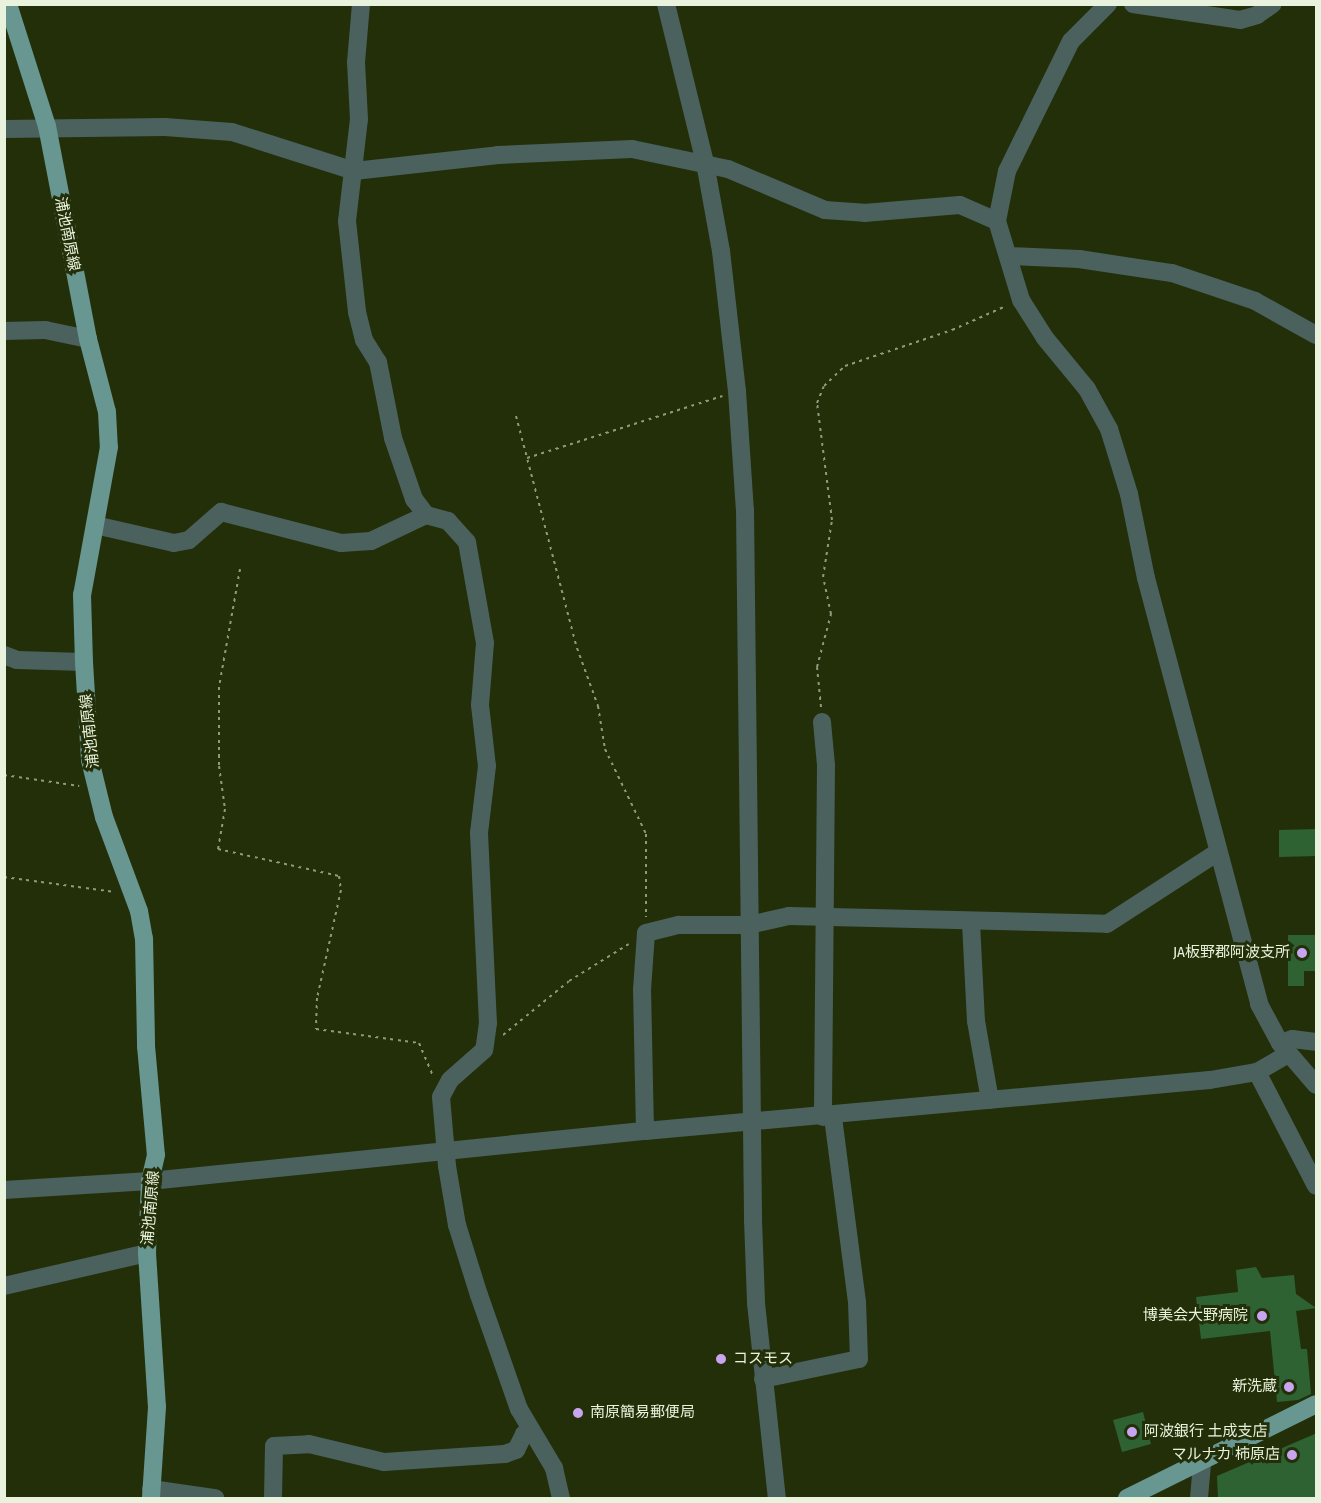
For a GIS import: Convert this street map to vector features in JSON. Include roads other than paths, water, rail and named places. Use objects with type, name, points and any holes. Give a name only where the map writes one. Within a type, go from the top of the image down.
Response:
[{"type":"main road","name":"浦池南原線","points":[[8,4],[47,126],[88,339],[107,412],[109,447],[82,595],[84,662],[90,760],[144,938],[146,1046],[156,1155],[150,1181],[147,1253],[157,1407],[151,1494]]},
{"type":"main road","points":[[1126,1498],[1202,1464],[1317,1404]]},
{"type":"street","points":[[361,4],[356,62],[359,118],[347,221],[357,312],[364,340],[378,362],[393,438],[414,499],[426,515],[448,521],[467,542],[485,643],[480,705],[487,766],[478,832],[488,1023],[484,1050],[450,1080],[441,1097],[447,1152],[460,1235],[519,1409],[554,1468],[561,1498]]},
{"type":"street","points":[[666,4],[705,163],[722,262],[737,391],[744,510],[751,1123],[756,1303],[777,1498]]},
{"type":"street","points":[[1108,4],[1071,41],[1007,171],[997,221],[1021,300],[1045,338],[1087,389],[1109,429],[1129,494],[1146,578],[1259,1004],[1284,1049],[1317,1085]]},
{"type":"street","points":[[1142,5],[1240,20],[1257,15],[1273,4]]},
{"type":"street","points":[[4,129],[47,126],[165,127],[232,132],[354,171],[498,155],[632,149],[705,163],[825,210],[864,213],[960,205],[997,221]]},
{"type":"street","points":[[1009,256],[1079,259],[1172,273],[1254,301],[1317,335]]},
{"type":"street","points":[[4,331],[45,330],[88,339]]},
{"type":"street","points":[[95,525],[174,543],[189,540],[221,512],[341,543],[371,541],[426,515]]},
{"type":"street","points":[[4,655],[17,660],[84,662]]},
{"type":"street","points":[[763,1379],[859,1359],[856,1302],[828,1116],[823,916],[826,765],[822,722]]},
{"type":"street","points":[[645,1131],[642,990],[646,933],[679,925],[749,925],[789,916],[971,923],[1107,924],[1218,852]]},
{"type":"street","points":[[971,923],[975,1021],[990,1100]]},
{"type":"street","points":[[4,1190],[150,1181],[645,1131],[1210,1080],[1257,1072],[1292,1039],[1317,1042]]},
{"type":"street","points":[[1257,1072],[1317,1186]]},
{"type":"street","points":[[4,1286],[147,1253]]},
{"type":"street","points":[[273,1498],[274,1446],[309,1444],[395,1461],[505,1454],[516,1450],[531,1430]]},
{"type":"street","points":[[1199,1498],[1202,1464]]},
{"type":"street","points":[[151,1494],[215,1498]]},
{"type":"place","name":"JA板野郡阿波支所","points":[[1302,953]]},
{"type":"place","name":"博美会大野病院","points":[[1262,1316]]},
{"type":"place","name":"コスモス","points":[[721,1359]]},
{"type":"place","name":"新洗蔵","points":[[1289,1387]]},
{"type":"place","name":"南原簡易郵便局","points":[[578,1413]]},
{"type":"place","name":"阿波銀行 土成支店","points":[[1132,1432]]},
{"type":"place","name":"マルナカ 柿原店","points":[[1292,1455]]}]
